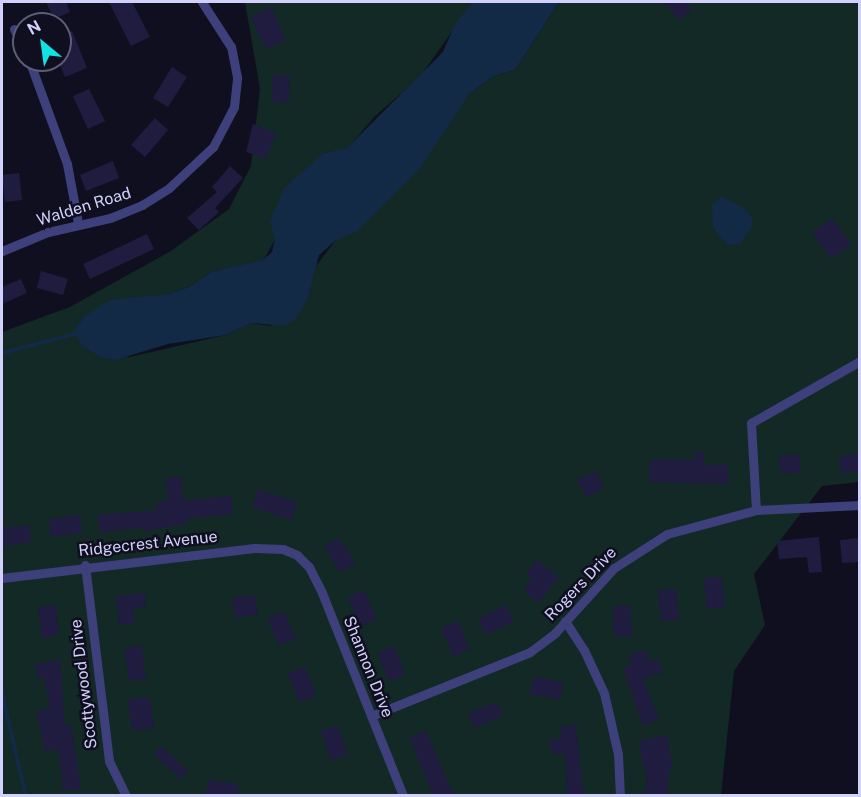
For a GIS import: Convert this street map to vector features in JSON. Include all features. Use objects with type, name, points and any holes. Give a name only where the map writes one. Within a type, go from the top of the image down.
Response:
[{"type":"street","name":"Walden Road","points":[[2,251],[78,223],[110,218],[142,205],[198,162],[222,135],[235,100],[235,61],[224,33],[202,2]]},
{"type":"street","points":[[33,72],[67,164],[78,223]]},
{"type":"street","points":[[756,510],[751,423],[860,361]]},
{"type":"street","name":"Rogers Drive","points":[[371,716],[530,652],[565,621],[614,568],[646,544],[689,526],[756,510],[860,505]]},
{"type":"street","name":"Ridgecrest Avenue","points":[[2,578],[86,565],[268,547],[297,555]]},
{"type":"street","name":"Shannon Drive","points":[[297,555],[309,567],[322,593],[403,795]]},
{"type":"street","name":"Scottywood Drive","points":[[86,565],[109,761],[126,795]]},
{"type":"street","points":[[565,621],[604,693],[618,754],[620,795]]},
{"type":"green space","points":[[245,2],[473,2],[419,78],[375,116],[347,149],[324,153],[263,261],[211,272],[189,287],[169,294],[88,350],[130,357],[226,335],[251,323],[271,326],[335,241],[396,189],[469,94],[494,76],[515,70],[559,2],[859,2],[859,482],[822,486],[754,574],[765,625],[734,671],[721,795],[2,795],[2,332],[70,307],[171,251],[229,209],[251,166],[260,89]]},
{"type":"water","points":[[473,2],[559,2],[515,70],[494,76],[469,94],[420,168],[356,232],[335,241],[319,255],[308,297],[295,320],[284,326],[251,323],[226,335],[168,344],[115,360],[100,357],[81,345],[75,333],[77,327],[85,316],[110,300],[169,294],[189,287],[211,272],[263,260],[272,252],[275,239],[270,222],[284,188],[324,153],[347,148],[443,52],[456,22]]},
{"type":"water","points":[[722,196],[744,208],[752,218],[752,227],[740,244],[727,245],[713,228],[712,205]]},
{"type":"building","points":[[46,2],[66,2],[70,12],[51,12]]},
{"type":"building","points":[[109,2],[132,2],[150,37],[131,46]]},
{"type":"building","points":[[664,2],[685,2],[692,10],[679,20]]},
{"type":"building","points":[[271,7],[286,40],[266,49],[251,17]]},
{"type":"building","points":[[72,31],[87,68],[65,77],[63,72],[72,72]]},
{"type":"building","points":[[172,67],[187,77],[168,107],[153,98]]},
{"type":"building","points":[[273,75],[290,76],[289,103],[272,102]]},
{"type":"building","points":[[89,89],[105,121],[88,129],[73,96]]},
{"type":"building","points":[[155,118],[168,130],[145,157],[131,145]]},
{"type":"building","points":[[253,124],[276,133],[265,159],[246,152]]},
{"type":"building","points":[[113,161],[119,178],[86,191],[80,175]]},
{"type":"building","points":[[230,166],[243,178],[215,208],[219,212],[199,230],[187,218],[217,192],[212,187]]},
{"type":"building","points":[[19,173],[22,200],[5,202],[2,175]]},
{"type":"building","points":[[832,218],[851,244],[831,259],[812,233]]},
{"type":"building","points":[[147,234],[154,249],[90,279],[83,264]]},
{"type":"building","points":[[41,271],[68,279],[63,295],[37,288]]},
{"type":"building","points":[[21,279],[27,293],[2,304],[2,287]]},
{"type":"building","points":[[694,452],[704,452],[704,465],[728,465],[729,484],[649,482],[650,459],[695,460]]},
{"type":"building","points":[[799,454],[801,472],[780,474],[778,456]]},
{"type":"building","points":[[860,454],[860,472],[841,473],[839,456]]},
{"type":"building","points":[[596,471],[604,488],[586,497],[577,480]]},
{"type":"building","points":[[181,476],[183,501],[231,496],[233,514],[186,519],[187,524],[144,531],[144,527],[100,533],[98,515],[157,510],[156,503],[168,501],[165,478]]},
{"type":"building","points":[[257,489],[297,502],[292,520],[252,507]]},
{"type":"building","points":[[80,515],[82,533],[51,537],[49,519]]},
{"type":"building","points":[[29,525],[31,542],[2,546],[2,528]]},
{"type":"building","points":[[339,537],[355,564],[340,573],[324,546]]},
{"type":"building","points":[[819,537],[822,572],[809,573],[807,557],[779,559],[777,541]]},
{"type":"building","points":[[859,538],[859,562],[842,563],[840,540]]},
{"type":"building","points":[[537,560],[559,578],[538,603],[524,591],[531,578],[526,573]]},
{"type":"building","points":[[722,577],[725,607],[707,609],[704,578]]},
{"type":"building","points":[[676,589],[679,620],[661,621],[658,590]]},
{"type":"building","points":[[364,590],[377,619],[361,626],[348,598]]},
{"type":"building","points":[[145,593],[146,607],[133,608],[135,623],[119,625],[116,596]]},
{"type":"building","points":[[255,595],[258,615],[235,618],[232,598]]},
{"type":"building","points":[[56,605],[59,635],[42,638],[38,607]]},
{"type":"building","points":[[506,605],[514,622],[486,635],[478,619]]},
{"type":"building","points":[[630,605],[632,636],[614,637],[612,606]]},
{"type":"building","points":[[284,611],[296,639],[279,646],[267,618]]},
{"type":"building","points":[[458,621],[470,649],[453,656],[442,628]]},
{"type":"building","points":[[141,645],[146,679],[129,681],[124,648]]},
{"type":"building","points":[[394,646],[405,675],[389,681],[377,653]]},
{"type":"building","points":[[645,649],[650,662],[658,659],[663,672],[643,679],[659,719],[643,726],[623,668],[632,664],[629,655]]},
{"type":"building","points":[[60,660],[65,726],[71,725],[81,789],[63,791],[58,749],[45,751],[36,711],[50,709],[44,677],[37,678],[35,664]]},
{"type":"building","points":[[305,667],[316,696],[299,702],[288,673]]},
{"type":"building","points":[[533,676],[564,683],[560,700],[530,694]]},
{"type":"building","points":[[150,697],[154,728],[132,731],[128,700]]},
{"type":"building","points":[[497,702],[503,716],[474,728],[468,714]]},
{"type":"building","points":[[338,725],[348,754],[331,761],[321,731]]},
{"type":"building","points":[[576,725],[584,795],[567,795],[565,753],[555,755],[547,741],[562,738],[560,727]]},
{"type":"building","points":[[426,730],[453,795],[433,795],[409,737]]},
{"type":"building","points":[[667,735],[673,769],[668,770],[668,795],[644,793],[647,781],[639,741]]},
{"type":"building","points":[[161,745],[188,771],[180,779],[153,754]]},
{"type":"building","points":[[209,779],[239,785],[237,795],[205,795]]},
{"type":"waterway","points":[[2,353],[79,333]]},
{"type":"waterway","points":[[2,694],[26,796]]}]
